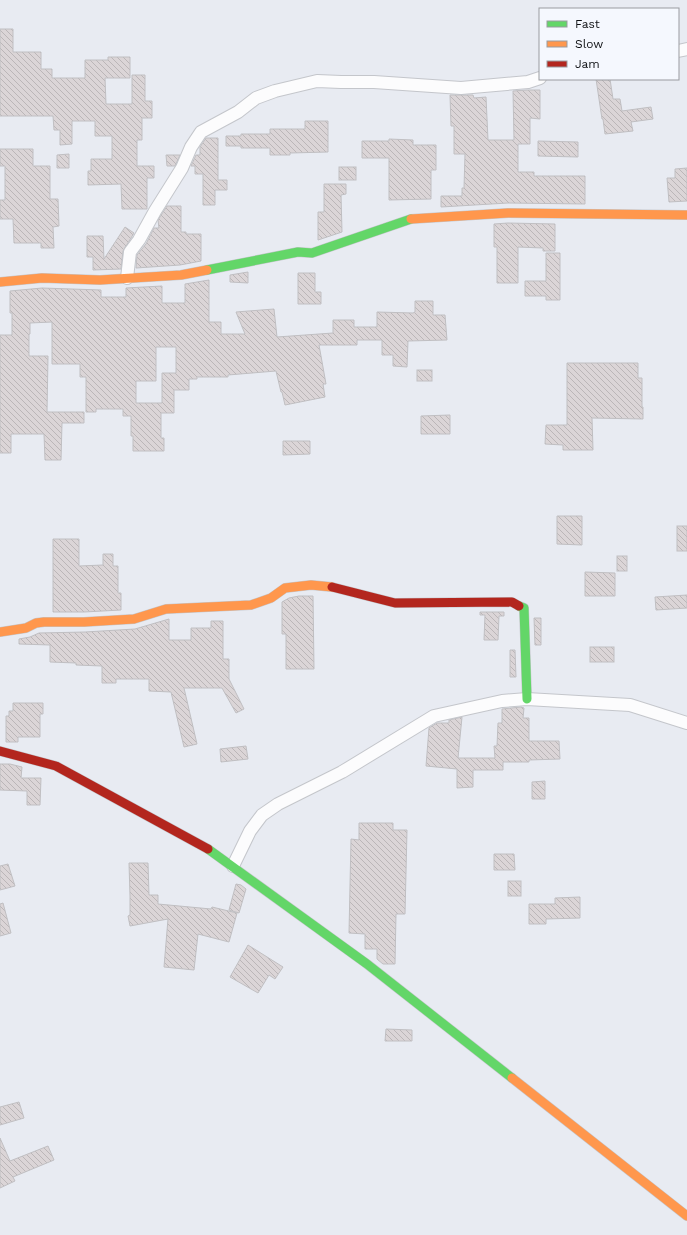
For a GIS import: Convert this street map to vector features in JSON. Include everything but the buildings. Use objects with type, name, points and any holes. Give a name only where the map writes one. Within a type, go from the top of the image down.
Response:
[{"type":"street","points":[[128,278],[130,252],[182,168],[191,147],[201,132],[238,112],[256,98],[275,91],[318,81],[374,82],[461,88],[528,82],[539,78]]},
{"type":"street","points":[[0,282],[42,278],[100,280],[180,275],[298,252],[312,253],[412,219],[508,213],[687,215]]},
{"type":"street","points":[[0,632],[26,628],[36,623],[44,622],[84,622],[134,619],[166,609],[251,605],[271,598],[285,588],[311,585],[329,586],[394,603],[512,602],[524,608],[528,699]]},
{"type":"street","points":[[233,866],[250,831],[262,815],[278,804],[342,772],[434,716],[502,701],[528,699],[630,705],[687,723]]},
{"type":"street","points":[[0,750],[56,766],[213,852],[367,964],[687,1216]]},
{"type":"traffic: fast","points":[[207,270],[298,252],[312,253],[411,219]]},
{"type":"traffic: fast","points":[[519,606],[524,608],[527,699]]},
{"type":"traffic: fast","points":[[208,849],[367,964],[512,1078]]},
{"type":"traffic: slow","points":[[411,219],[508,213],[687,215]]},
{"type":"traffic: slow","points":[[0,282],[42,278],[100,280],[181,275],[207,270]]},
{"type":"traffic: slow","points":[[0,632],[26,628],[36,623],[44,622],[84,622],[134,619],[166,609],[251,605],[271,598],[285,588],[311,585],[332,587]]},
{"type":"traffic: slow","points":[[512,1078],[687,1216]]},
{"type":"traffic: jam","points":[[332,587],[395,603],[512,602],[519,606]]},
{"type":"traffic: jam","points":[[0,751],[56,766],[208,849]]}]
